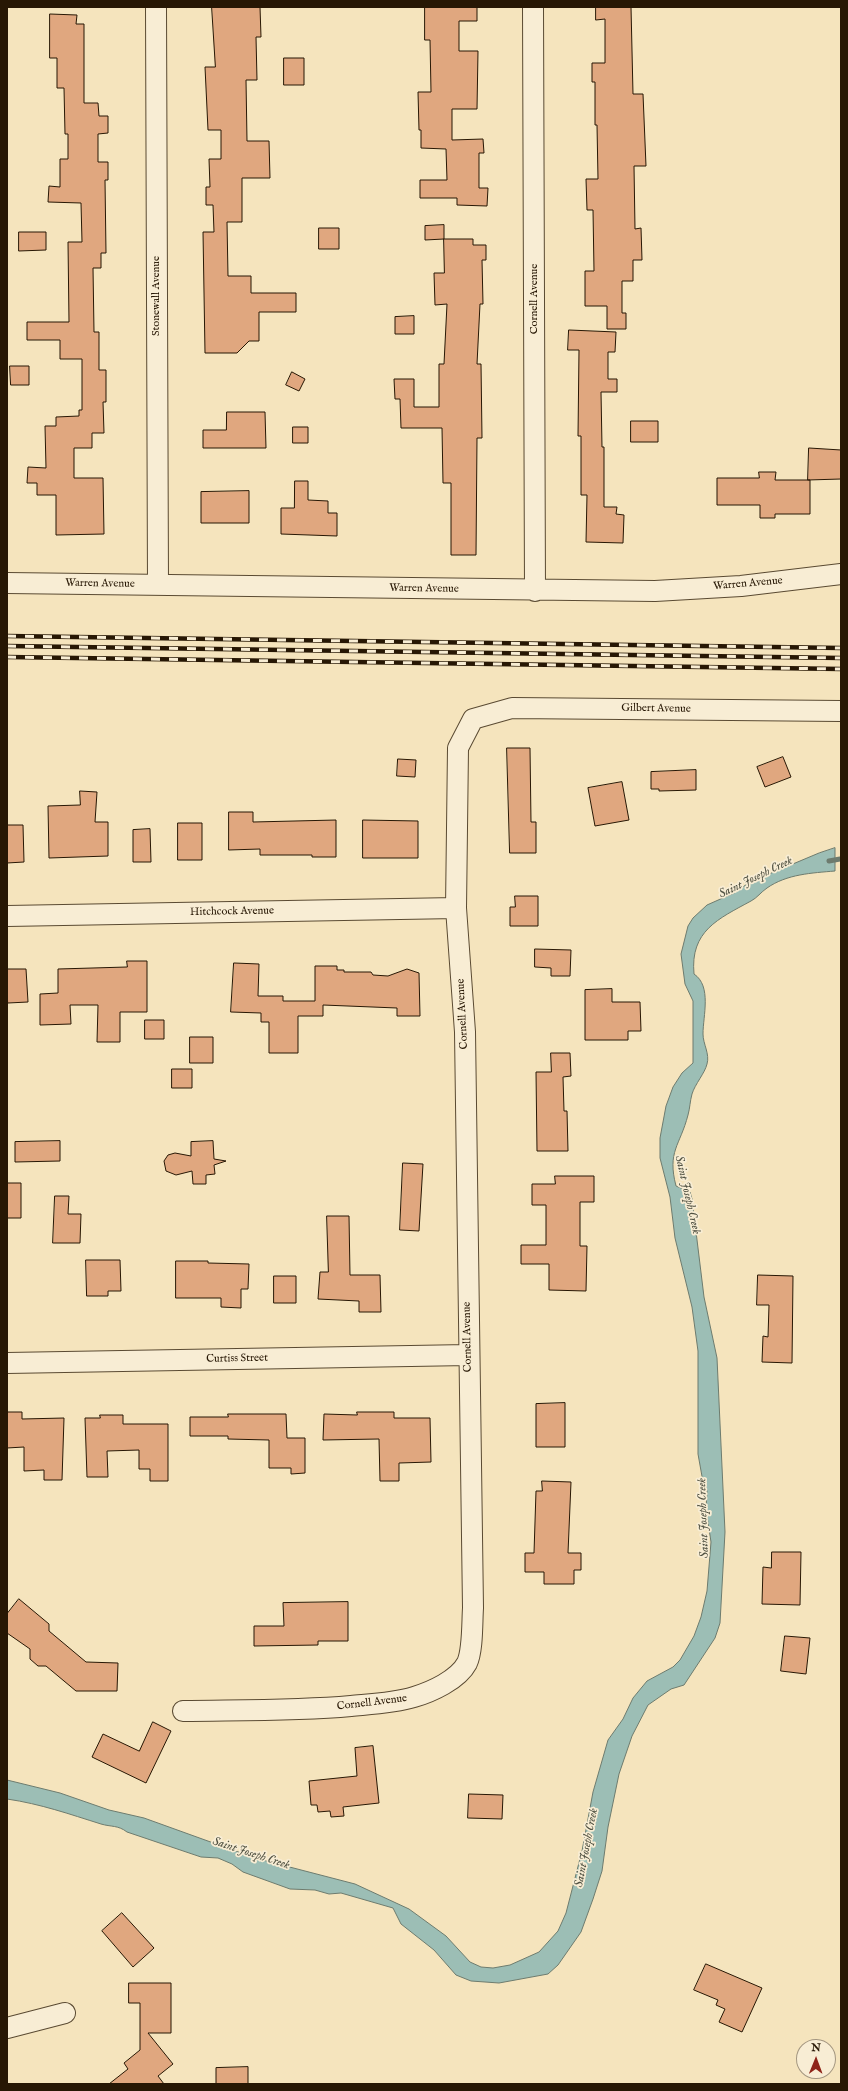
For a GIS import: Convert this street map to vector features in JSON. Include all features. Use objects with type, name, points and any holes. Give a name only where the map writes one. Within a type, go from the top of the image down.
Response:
[{"type":"street","name":"Stonewall Avenue","points":[[156,7],[158,585]]},
{"type":"street","name":"Cornell Avenue","points":[[533,7],[535,591]]},
{"type":"street","name":"Warren Avenue","points":[[7,583],[535,591],[662,591],[741,586],[841,574]]},
{"type":"street","name":"Gilbert Avenue","points":[[473,720],[512,708],[841,711]]},
{"type":"street","name":"Cornell Avenue","points":[[183,1711],[320,1709],[380,1704],[413,1697],[437,1688],[452,1678],[467,1662],[471,1642],[473,1608],[464,1032],[456,908],[458,748],[473,720]]},
{"type":"street","name":"Hitchcock Avenue","points":[[7,916],[456,908]]},
{"type":"street","name":"Curtiss Street","points":[[7,1363],[468,1354]]},
{"type":"street","points":[[7,2028],[64,2013]]},
{"type":"water","points":[[835,848],[835,871],[800,875],[775,883],[753,900],[717,921],[709,928],[697,947],[694,959],[694,974],[700,979],[705,994],[703,1034],[708,1060],[692,1094],[688,1115],[676,1149],[673,1164],[676,1186],[690,1192],[692,1199],[704,1297],[717,1358],[725,1532],[720,1623],[715,1638],[684,1685],[671,1689],[648,1705],[632,1736],[619,1774],[608,1827],[602,1871],[593,1899],[581,1932],[558,1965],[548,1974],[499,1983],[471,1981],[456,1975],[434,1950],[401,1924],[393,1908],[341,1893],[329,1894],[315,1890],[290,1889],[243,1872],[232,1864],[218,1858],[201,1857],[127,1832],[117,1827],[101,1824],[43,1806],[7,1799],[7,1780],[60,1793],[109,1810],[144,1818],[255,1858],[355,1884],[409,1909],[446,1936],[470,1962],[481,1967],[493,1968],[510,1965],[539,1952],[558,1931],[566,1913],[582,1851],[593,1792],[608,1740],[623,1719],[633,1698],[647,1681],[673,1667],[680,1660],[694,1636],[701,1617],[707,1591],[711,1542],[706,1509],[707,1491],[703,1482],[698,1454],[698,1351],[692,1307],[675,1238],[670,1197],[660,1158],[660,1138],[666,1106],[673,1087],[682,1073],[693,1063],[693,1001],[685,984],[681,954],[688,926],[693,918],[707,905],[734,893],[750,882],[819,853]]},
{"type":"building","points":[[212,7],[260,7],[261,37],[256,37],[257,80],[246,80],[247,141],[269,141],[270,178],[242,178],[242,222],[227,222],[228,276],[251,276],[251,293],[296,293],[296,312],[259,312],[259,341],[249,341],[237,353],[205,353],[203,232],[214,232],[213,205],[206,205],[206,187],[210,187],[209,159],[221,159],[221,130],[208,130],[205,67],[215,67]]},
{"type":"building","points":[[425,7],[477,7],[477,21],[459,21],[459,51],[478,51],[477,109],[452,109],[452,140],[483,139],[484,153],[479,153],[479,188],[488,188],[487,206],[457,205],[457,198],[420,198],[420,180],[447,180],[446,149],[421,148],[418,92],[431,92],[430,40],[425,40]]},
{"type":"building","points":[[596,7],[631,7],[633,94],[643,94],[646,166],[634,166],[635,229],[641,228],[642,260],[633,260],[633,281],[622,281],[622,313],[626,313],[626,329],[607,329],[607,306],[585,306],[585,271],[594,271],[593,210],[587,210],[586,179],[598,179],[597,125],[595,125],[595,82],[592,82],[592,63],[605,63],[605,19],[596,20]]},
{"type":"building","points":[[50,14],[77,15],[76,24],[84,24],[84,103],[98,103],[99,116],[108,116],[108,133],[98,134],[98,162],[108,162],[108,180],[105,180],[106,253],[101,253],[101,268],[93,268],[94,332],[99,332],[99,370],[106,370],[106,402],[103,402],[104,433],[92,433],[92,448],[74,448],[74,478],[103,478],[104,534],[56,535],[56,495],[37,495],[37,483],[27,483],[28,467],[46,468],[45,426],[56,426],[56,417],[79,416],[79,410],[82,410],[82,359],[60,359],[60,340],[27,340],[27,322],[69,322],[68,242],[82,242],[81,203],[48,202],[49,186],[60,187],[60,159],[68,159],[68,134],[65,134],[64,88],[57,88],[57,58],[50,58]]},
{"type":"building","points":[[284,58],[304,58],[304,85],[284,85]]},
{"type":"building","points":[[444,225],[444,239],[425,240],[425,226]]},
{"type":"building","points":[[319,228],[339,228],[339,249],[319,249]]},
{"type":"building","points":[[19,232],[46,232],[46,250],[19,251]]},
{"type":"building","points":[[444,239],[473,239],[473,245],[486,245],[486,260],[482,260],[483,304],[480,304],[477,364],[481,364],[482,438],[477,438],[476,555],[451,555],[451,483],[443,483],[442,428],[401,428],[400,399],[395,399],[394,379],[414,379],[414,407],[439,407],[439,364],[444,364],[447,304],[435,305],[434,273],[444,273]]},
{"type":"building","points":[[414,316],[414,334],[395,334],[395,317]]},
{"type":"building","points":[[569,330],[616,332],[615,352],[608,352],[608,379],[617,379],[617,392],[601,392],[602,447],[604,447],[604,507],[617,507],[616,514],[624,515],[623,543],[586,542],[587,495],[581,495],[581,436],[578,436],[579,350],[568,350]]},
{"type":"building","points":[[10,366],[29,366],[29,385],[11,385]]},
{"type":"building","points":[[292,372],[305,379],[299,391],[286,385]]},
{"type":"building","points":[[227,412],[265,412],[266,448],[203,448],[203,430],[226,430]]},
{"type":"building","points":[[631,421],[658,421],[658,442],[631,442]]},
{"type":"building","points":[[293,427],[308,427],[308,443],[293,443]]},
{"type":"building","points":[[809,448],[841,450],[841,479],[808,480]]},
{"type":"building","points":[[759,472],[776,472],[775,480],[810,480],[810,514],[775,514],[775,518],[760,518],[760,505],[717,505],[717,478],[759,478]]},
{"type":"building","points":[[295,481],[308,481],[308,500],[328,501],[328,513],[337,513],[337,536],[281,534],[281,508],[294,508]]},
{"type":"building","points":[[249,491],[249,523],[201,523],[201,492]]},
{"type":"building","points":[[507,748],[530,748],[531,822],[536,822],[536,853],[510,853]]},
{"type":"building","points":[[783,757],[791,777],[765,787],[757,767]]},
{"type":"building","points":[[398,759],[416,760],[415,777],[397,776]]},
{"type":"building","points":[[696,770],[696,790],[659,791],[659,789],[651,789],[651,772]]},
{"type":"building","points":[[622,782],[629,820],[595,826],[588,788]]},
{"type":"building","points":[[80,791],[97,792],[95,822],[108,822],[108,856],[49,858],[48,806],[80,805]]},
{"type":"building","points":[[229,812],[253,812],[253,822],[336,820],[336,857],[312,857],[312,855],[260,855],[260,849],[229,850]]},
{"type":"building","points":[[363,820],[418,821],[418,858],[363,858]]},
{"type":"building","points":[[178,823],[202,823],[202,860],[178,860]]},
{"type":"building","points":[[7,825],[23,825],[24,862],[7,863]]},
{"type":"building","points":[[150,829],[151,862],[133,862],[133,830]]},
{"type":"building","points":[[515,896],[538,896],[538,926],[510,926],[510,907],[515,907]]},
{"type":"building","points":[[535,949],[571,950],[570,976],[551,976],[551,968],[535,967]]},
{"type":"building","points":[[127,961],[147,961],[147,1012],[120,1012],[120,1042],[97,1042],[98,1005],[70,1005],[71,1024],[40,1025],[40,994],[58,993],[58,969],[127,967]]},
{"type":"building","points":[[234,963],[259,964],[258,996],[283,996],[283,1001],[315,1001],[315,966],[337,966],[337,970],[344,970],[344,972],[371,972],[373,975],[388,976],[407,969],[419,973],[420,1016],[397,1016],[397,1008],[323,1005],[323,1016],[298,1016],[298,1053],[269,1053],[269,1022],[261,1022],[261,1013],[231,1012]]},
{"type":"building","points":[[7,969],[26,969],[28,1002],[8,1003]]},
{"type":"building","points":[[612,989],[612,1002],[640,1002],[641,1031],[628,1031],[628,1040],[585,1040],[585,990]]},
{"type":"building","points":[[145,1020],[164,1020],[164,1039],[145,1039]]},
{"type":"building","points":[[190,1037],[213,1037],[213,1063],[190,1063]]},
{"type":"building","points":[[551,1053],[570,1053],[571,1076],[563,1077],[564,1111],[567,1111],[568,1151],[537,1151],[536,1072],[551,1072]]},
{"type":"building","points":[[172,1069],[192,1069],[192,1088],[172,1088]]},
{"type":"building","points":[[60,1141],[60,1161],[15,1162],[15,1142]]},
{"type":"building","points":[[213,1141],[214,1159],[226,1161],[214,1165],[215,1174],[206,1175],[206,1184],[193,1184],[192,1171],[176,1175],[166,1171],[164,1161],[168,1155],[175,1153],[191,1156],[191,1142]]},
{"type":"building","points":[[403,1163],[423,1164],[419,1231],[400,1230]]},
{"type":"building","points":[[555,1176],[594,1176],[594,1202],[580,1202],[580,1246],[587,1246],[586,1291],[549,1290],[549,1264],[521,1264],[521,1245],[546,1245],[546,1205],[532,1205],[532,1184],[555,1184]]},
{"type":"building","points":[[7,1183],[21,1183],[21,1218],[7,1218]]},
{"type":"building","points":[[55,1196],[69,1196],[68,1214],[81,1214],[80,1243],[53,1243]]},
{"type":"building","points":[[327,1216],[349,1216],[350,1275],[380,1275],[381,1312],[359,1312],[359,1301],[318,1299],[320,1272],[328,1272]]},
{"type":"building","points":[[86,1260],[120,1260],[121,1291],[108,1291],[108,1296],[87,1296]]},
{"type":"building","points":[[176,1261],[208,1261],[208,1263],[249,1264],[248,1289],[241,1289],[241,1308],[221,1307],[221,1298],[176,1298]]},
{"type":"building","points":[[758,1275],[793,1276],[792,1363],[762,1362],[763,1336],[768,1337],[769,1305],[757,1305]]},
{"type":"building","points":[[274,1276],[296,1276],[296,1303],[274,1303]]},
{"type":"building","points":[[565,1403],[565,1447],[536,1447],[536,1404]]},
{"type":"building","points":[[7,1412],[22,1412],[22,1419],[64,1418],[62,1480],[44,1480],[44,1470],[24,1471],[24,1447],[7,1448]]},
{"type":"building","points":[[357,1412],[394,1412],[394,1418],[430,1418],[431,1462],[399,1463],[399,1481],[380,1481],[379,1439],[323,1440],[324,1414],[357,1415]]},
{"type":"building","points":[[228,1414],[286,1414],[287,1438],[305,1438],[305,1473],[291,1474],[291,1468],[269,1468],[269,1440],[228,1439],[228,1436],[190,1436],[190,1417],[228,1417]]},
{"type":"building","points":[[100,1415],[123,1415],[123,1424],[168,1424],[168,1481],[150,1481],[150,1469],[139,1469],[139,1450],[107,1451],[108,1477],[87,1477],[85,1418],[100,1418]]},
{"type":"building","points":[[542,1481],[571,1482],[568,1553],[581,1553],[581,1570],[574,1570],[574,1584],[544,1584],[544,1572],[525,1572],[525,1553],[534,1553],[536,1491],[542,1491]]},
{"type":"building","points":[[772,1552],[801,1552],[800,1605],[762,1604],[763,1567],[771,1568]]},
{"type":"building","points":[[19,1599],[49,1624],[49,1631],[86,1662],[118,1663],[117,1691],[76,1691],[46,1666],[38,1666],[30,1659],[30,1649],[7,1633],[7,1614]]},
{"type":"building","points":[[348,1602],[348,1641],[318,1641],[318,1645],[254,1646],[254,1626],[284,1626],[283,1603]]},
{"type":"building","points":[[785,1636],[810,1638],[806,1674],[781,1671]]},
{"type":"building","points":[[153,1722],[171,1731],[146,1783],[92,1757],[103,1734],[139,1751]]},
{"type":"building","points":[[373,1746],[379,1803],[343,1807],[344,1816],[331,1817],[330,1811],[318,1812],[317,1805],[311,1805],[309,1781],[357,1776],[355,1748]]},
{"type":"building","points":[[469,1794],[503,1795],[502,1819],[468,1818]]},
{"type":"building","points":[[122,1913],[154,1948],[133,1967],[102,1931]]},
{"type":"building","points":[[706,1964],[762,1988],[742,2032],[719,2022],[725,2009],[716,2005],[718,2000],[694,1990]]},
{"type":"building","points":[[129,1983],[171,1983],[171,2033],[148,2033],[173,2064],[158,2076],[164,2084],[109,2084],[128,2069],[124,2063],[140,2050],[140,2003],[129,2003]]},
{"type":"building","points":[[248,2067],[248,2084],[216,2084],[216,2068]]},
{"type":"waterway","name":"Saint Joseph Creek","points":[[829,861],[840,859]]},
{"type":"railway","points":[[7,636],[841,648]]},
{"type":"railway","points":[[7,646],[841,658]]},
{"type":"railway","points":[[7,657],[841,669]]}]
